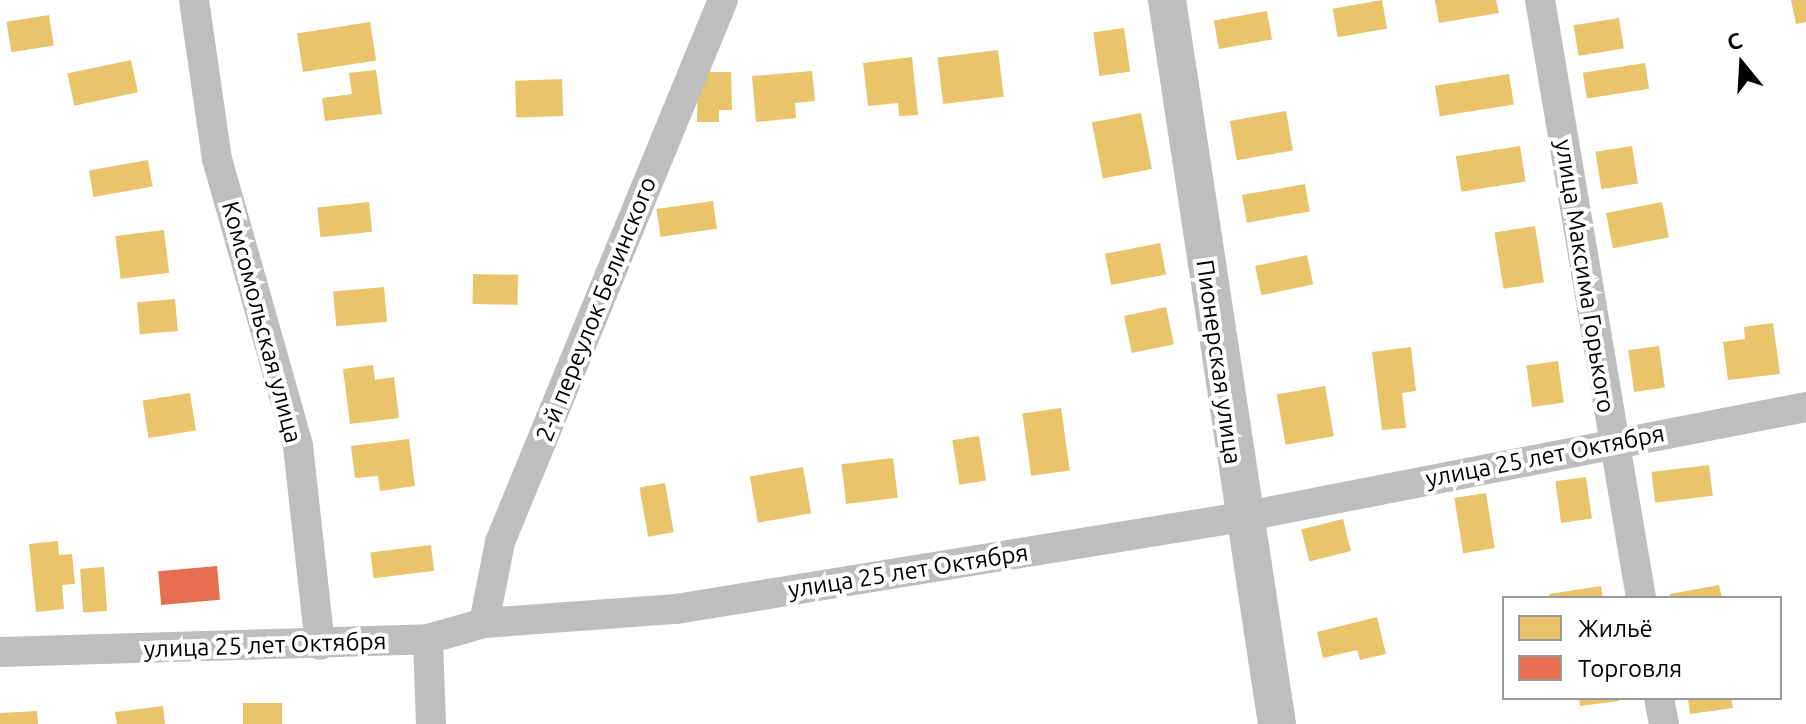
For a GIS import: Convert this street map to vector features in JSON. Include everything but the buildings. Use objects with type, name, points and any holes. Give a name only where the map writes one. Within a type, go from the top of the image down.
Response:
[{"type":"street","name":"Комсомольская улица","points":[[194,0],[217,159],[298,446],[320,645]]},
{"type":"street","name":"2-й переулок Белинского","points":[[484,623],[500,542],[723,0]]},
{"type":"street","name":"Пионерская улица","points":[[1167,0],[1242,517],[1277,724]]},
{"type":"street","name":"улица Максима Горького","points":[[1540,0],[1641,596]]},
{"type":"street","name":"улица 25 лет Октября","points":[[0,652],[320,645],[428,639],[484,623],[676,609],[1242,517],[1613,441],[1806,407]]},
{"type":"street","points":[[428,639],[431,724]]},
{"type":"street","points":[[1659,700],[1664,724]]}]
